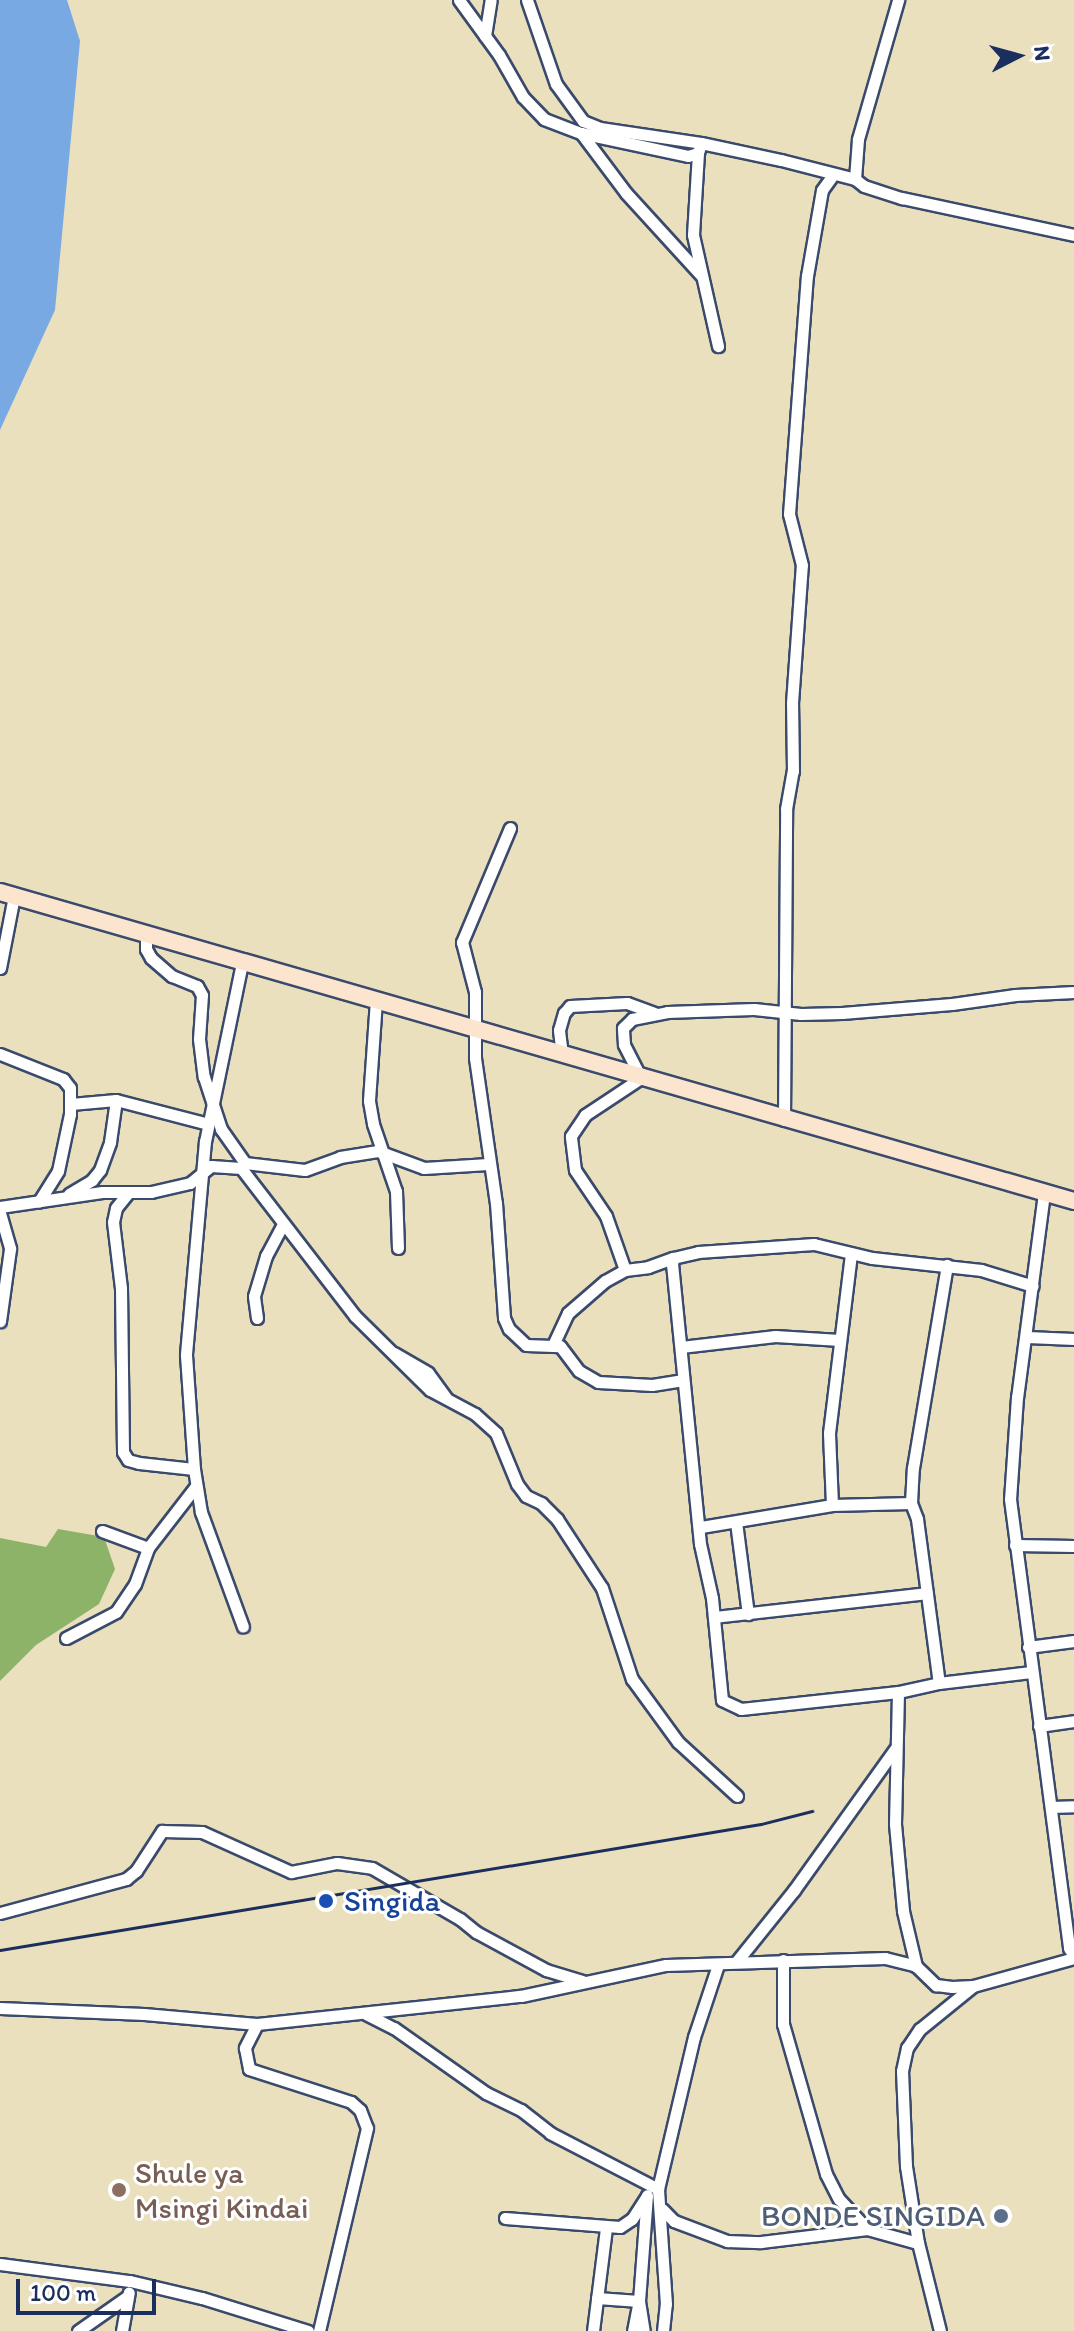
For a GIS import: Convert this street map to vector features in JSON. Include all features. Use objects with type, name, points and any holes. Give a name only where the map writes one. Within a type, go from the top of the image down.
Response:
[{"type":"main road","points":[[7,894],[1074,1201]]},
{"type":"street","points":[[459,0],[532,108],[544,119],[581,133],[688,156],[700,148]]},
{"type":"street","points":[[485,36],[491,0]]},
{"type":"street","points":[[527,0],[556,84],[583,121],[600,128],[855,179],[864,186],[902,198],[1074,235]]},
{"type":"street","points":[[855,179],[858,139],[898,0]]},
{"type":"street","points":[[581,133],[626,193],[701,275]]},
{"type":"street","points":[[700,148],[693,224],[701,275],[718,346]]},
{"type":"street","points":[[784,1120],[786,809],[793,771],[792,703],[799,643],[802,565],[789,514],[807,276],[819,198],[833,175]]},
{"type":"street","points":[[510,828],[463,935],[475,992],[475,1029],[488,1164],[499,1225],[504,1318],[509,1329],[526,1345],[553,1345],[565,1350],[579,1371],[598,1382],[652,1385],[682,1380]]},
{"type":"street","points":[[0,968],[7,894]]},
{"type":"street","points":[[146,935],[146,949],[151,958],[172,976],[197,986],[202,995],[200,1059],[212,1103],[229,1145],[245,1163],[305,1170],[340,1157],[385,1152],[424,1168],[488,1164]]},
{"type":"street","points":[[242,963],[208,1124],[186,1355],[196,1486],[209,1535],[243,1627]]},
{"type":"street","points":[[625,1270],[606,1216],[575,1170],[571,1136],[585,1115],[641,1078],[624,1044],[623,1028],[632,1019],[655,1013],[754,1009],[787,1013],[842,1013],[1074,992]]},
{"type":"street","points":[[376,1000],[369,1101],[373,1124],[396,1191],[398,1248]]},
{"type":"street","points":[[562,1055],[559,1030],[570,1006],[627,1003],[655,1013]]},
{"type":"street","points":[[0,1054],[16,1063],[63,1079],[70,1088],[71,1104],[58,1171],[39,1202]]},
{"type":"street","points":[[71,1104],[116,1100],[208,1124]]},
{"type":"street","points":[[58,1200],[92,1180],[100,1170],[110,1142],[116,1100]]},
{"type":"street","points":[[0,1321],[10,1249],[0,1210],[102,1192],[128,1193],[180,1187],[202,1170],[219,1164],[241,1168],[301,1243],[337,1296],[430,1390],[475,1414],[496,1433],[517,1484],[526,1496],[541,1503],[557,1519],[602,1588],[632,1679],[678,1742],[737,1796]]},
{"type":"street","points":[[128,1193],[116,1208],[113,1222],[121,1288],[123,1452],[128,1460],[139,1463],[194,1469]]},
{"type":"street","points":[[0,2008],[144,2014],[257,2024],[521,1996],[666,1965],[894,1958],[916,1966],[936,1985],[973,1986],[1074,1957],[1069,1948],[1031,1672],[1015,1545],[1011,1465],[1044,1193]]},
{"type":"street","points":[[257,1318],[254,1296],[266,1256],[283,1224]]},
{"type":"street","points":[[553,1345],[559,1327],[578,1301],[625,1270],[648,1267],[698,1252],[814,1244],[851,1253],[947,1265],[1008,1277],[1033,1286]]},
{"type":"street","points":[[832,1505],[829,1449],[851,1253]]},
{"type":"street","points":[[673,1258],[682,1380],[702,1557],[714,1617],[721,1697],[732,1707],[741,1709],[898,1692],[939,1683],[1031,1672]]},
{"type":"street","points":[[939,1683],[917,1519],[911,1503],[913,1468],[947,1265]]},
{"type":"street","points":[[681,1347],[775,1336],[840,1340]]},
{"type":"street","points":[[1027,1337],[1074,1339]]},
{"type":"street","points":[[66,1638],[116,1612],[135,1584],[148,1548],[196,1486]]},
{"type":"street","points":[[701,1527],[832,1505],[911,1503]]},
{"type":"street","points":[[736,1522],[748,1614]]},
{"type":"street","points":[[102,1531],[148,1548]]},
{"type":"street","points":[[1015,1545],[1074,1546]]},
{"type":"street","points":[[714,1617],[927,1593]]},
{"type":"street","points":[[1028,1647],[1074,1641]]},
{"type":"street","points":[[898,1692],[893,1786],[898,1875],[916,1966]]},
{"type":"street","points":[[1039,1726],[1074,1721]]},
{"type":"street","points":[[737,1961],[794,1890],[896,1748]]},
{"type":"street","points":[[1051,1807],[1074,1806]]},
{"type":"street","points":[[0,1913],[126,1879],[136,1871],[162,1831],[202,1832],[291,1872],[337,1863],[372,1868],[460,1919],[476,1932],[546,1970],[584,1982]]},
{"type":"street","points":[[783,1960],[783,2024],[826,2174],[839,2199],[867,2229]]},
{"type":"street","points":[[633,2331],[651,2191],[694,2037],[718,1965]]},
{"type":"street","points":[[940,2331],[918,2243],[902,2131],[902,2071],[907,2048],[920,2029],[973,1986]]},
{"type":"street","points":[[366,2014],[394,2028],[486,2093],[521,2110],[550,2133],[651,2191],[674,2221],[727,2241],[761,2242],[867,2229],[918,2243]]},
{"type":"street","points":[[257,2024],[245,2048],[249,2069],[351,2102],[360,2110],[367,2128],[319,2331]]},
{"type":"street","points":[[505,2218],[606,2228],[627,2223],[651,2191]]},
{"type":"street","points":[[662,2209],[663,2331]]},
{"type":"street","points":[[593,2331],[606,2228]]},
{"type":"street","points":[[0,2264],[133,2281],[308,2331]]},
{"type":"street","points":[[122,2331],[133,2281]]},
{"type":"street","points":[[78,2331],[128,2296]]},
{"type":"street","points":[[597,2298],[639,2301]]},
{"type":"street","points":[[639,2301],[644,2331]]},
{"type":"green space","points":[[58,1529],[104,1537],[115,1569],[99,1604],[36,1645],[0,1681],[0,1538],[46,1547]]},
{"type":"water","points":[[0,0],[67,0],[80,41],[55,310],[0,430]]},
{"type":"railway","points":[[0,1950],[761,1824],[812,1811]]},
{"type":"place","name":"Singida","points":[[326,1901]]},
{"type":"place","name":"Shule ya Msingi Kindai","points":[[119,2190]]},
{"type":"place","name":"BONDE SINGIDA","points":[[1001,2216]]}]
